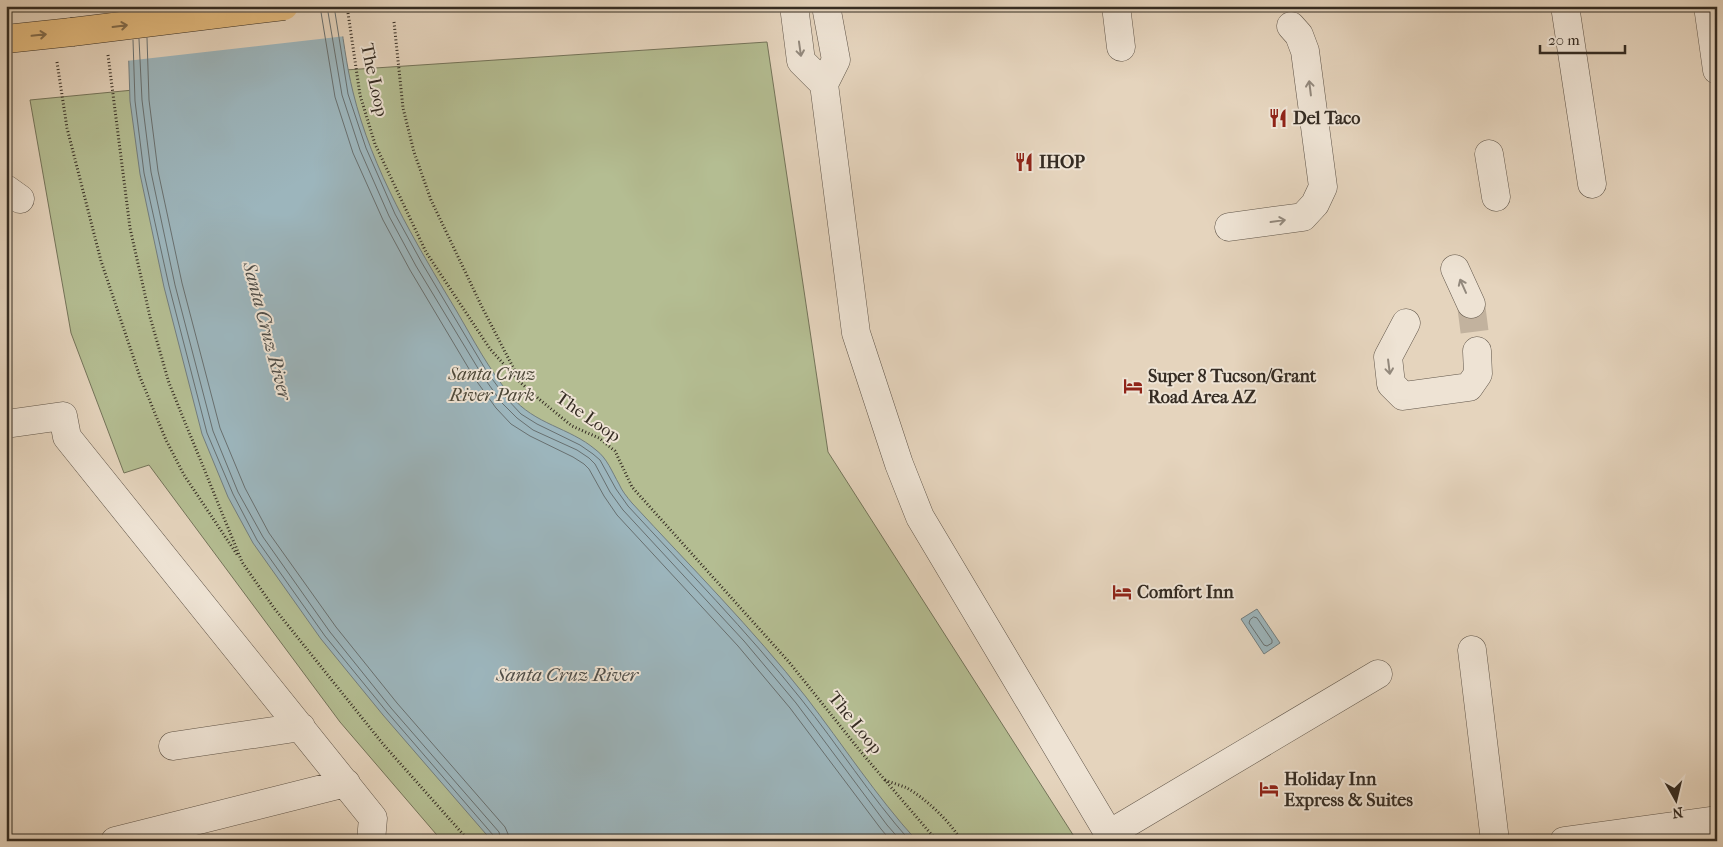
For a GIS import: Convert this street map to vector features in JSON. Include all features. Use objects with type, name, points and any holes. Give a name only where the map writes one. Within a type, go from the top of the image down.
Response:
[{"type":"main road","points":[[6,39],[284,6]]},
{"type":"street","points":[[794,6],[802,61],[824,84]]},
{"type":"street","points":[[826,6],[836,60],[824,84],[856,332],[899,464],[920,517],[1109,834],[1378,674]]},
{"type":"street","points":[[1116,6],[1121,47]]},
{"type":"street","points":[[1565,6],[1592,184]]},
{"type":"street","points":[[1708,6],[1717,70]]},
{"type":"street","points":[[1229,227],[1302,217],[1315,204],[1323,187],[1306,51],[1299,35],[1291,26]]},
{"type":"street","points":[[1489,154],[1496,197]]},
{"type":"street","points":[[1456,269],[1471,304]]},
{"type":"street","points":[[1406,323],[1388,357],[1391,384],[1403,396],[1468,388],[1478,374],[1477,351]]},
{"type":"street","points":[[6,424],[63,416],[68,437],[373,818],[371,841]]},
{"type":"street","points":[[1472,650],[1494,841]]},
{"type":"street","points":[[173,746],[301,727]]},
{"type":"street","points":[[115,841],[346,783]]},
{"type":"street","points":[[1564,841],[1717,820]]},
{"type":"path","name":"The Loop","points":[[347,6],[360,95],[375,144],[426,252],[490,349],[520,382],[572,426],[599,438],[615,451],[632,487],[789,662],[884,780],[937,841]]},
{"type":"path","points":[[394,22],[403,108],[414,152],[431,200],[520,382]]},
{"type":"path","points":[[108,54],[130,228],[150,317],[169,382],[242,562]]},
{"type":"path","points":[[57,61],[67,128],[101,261],[140,376],[166,440],[184,475],[274,608],[383,744],[469,841]]},
{"type":"path","name":"The Loop","points":[[884,780],[908,789],[928,804],[944,818],[961,841]]},
{"type":"green space","name":"Santa Cruz River Park","points":[[767,42],[828,452],[1077,841],[442,841],[340,722],[149,465],[124,473],[71,333],[30,100],[330,71]]},
{"type":"water","name":"Santa Cruz River","points":[[127,6],[338,6],[353,92],[371,149],[410,232],[496,376],[520,406],[541,420],[586,442],[603,457],[630,501],[743,622],[786,672],[874,788],[917,841],[492,841],[383,715],[321,639],[253,543],[228,497],[202,434],[164,287],[140,174],[130,101]]},
{"type":"water","points":[[1257,609],[1280,643],[1264,654],[1241,619]]},
{"type":"pier","points":[[124,6],[341,6],[346,36],[126,61]]},
{"type":"tunnel","points":[[1471,304],[1477,351]]},
{"type":"place","name":"Del Taco","points":[[1278,118]]},
{"type":"place","name":"IHOP","points":[[1024,162]]},
{"type":"place","name":"Super 8 Tucson/Grant Road Area AZ","points":[[1133,386]]},
{"type":"place","name":"Comfort Inn","points":[[1122,592]]},
{"type":"place","name":"Holiday Inn Express & Suites","points":[[1269,789]]}]
